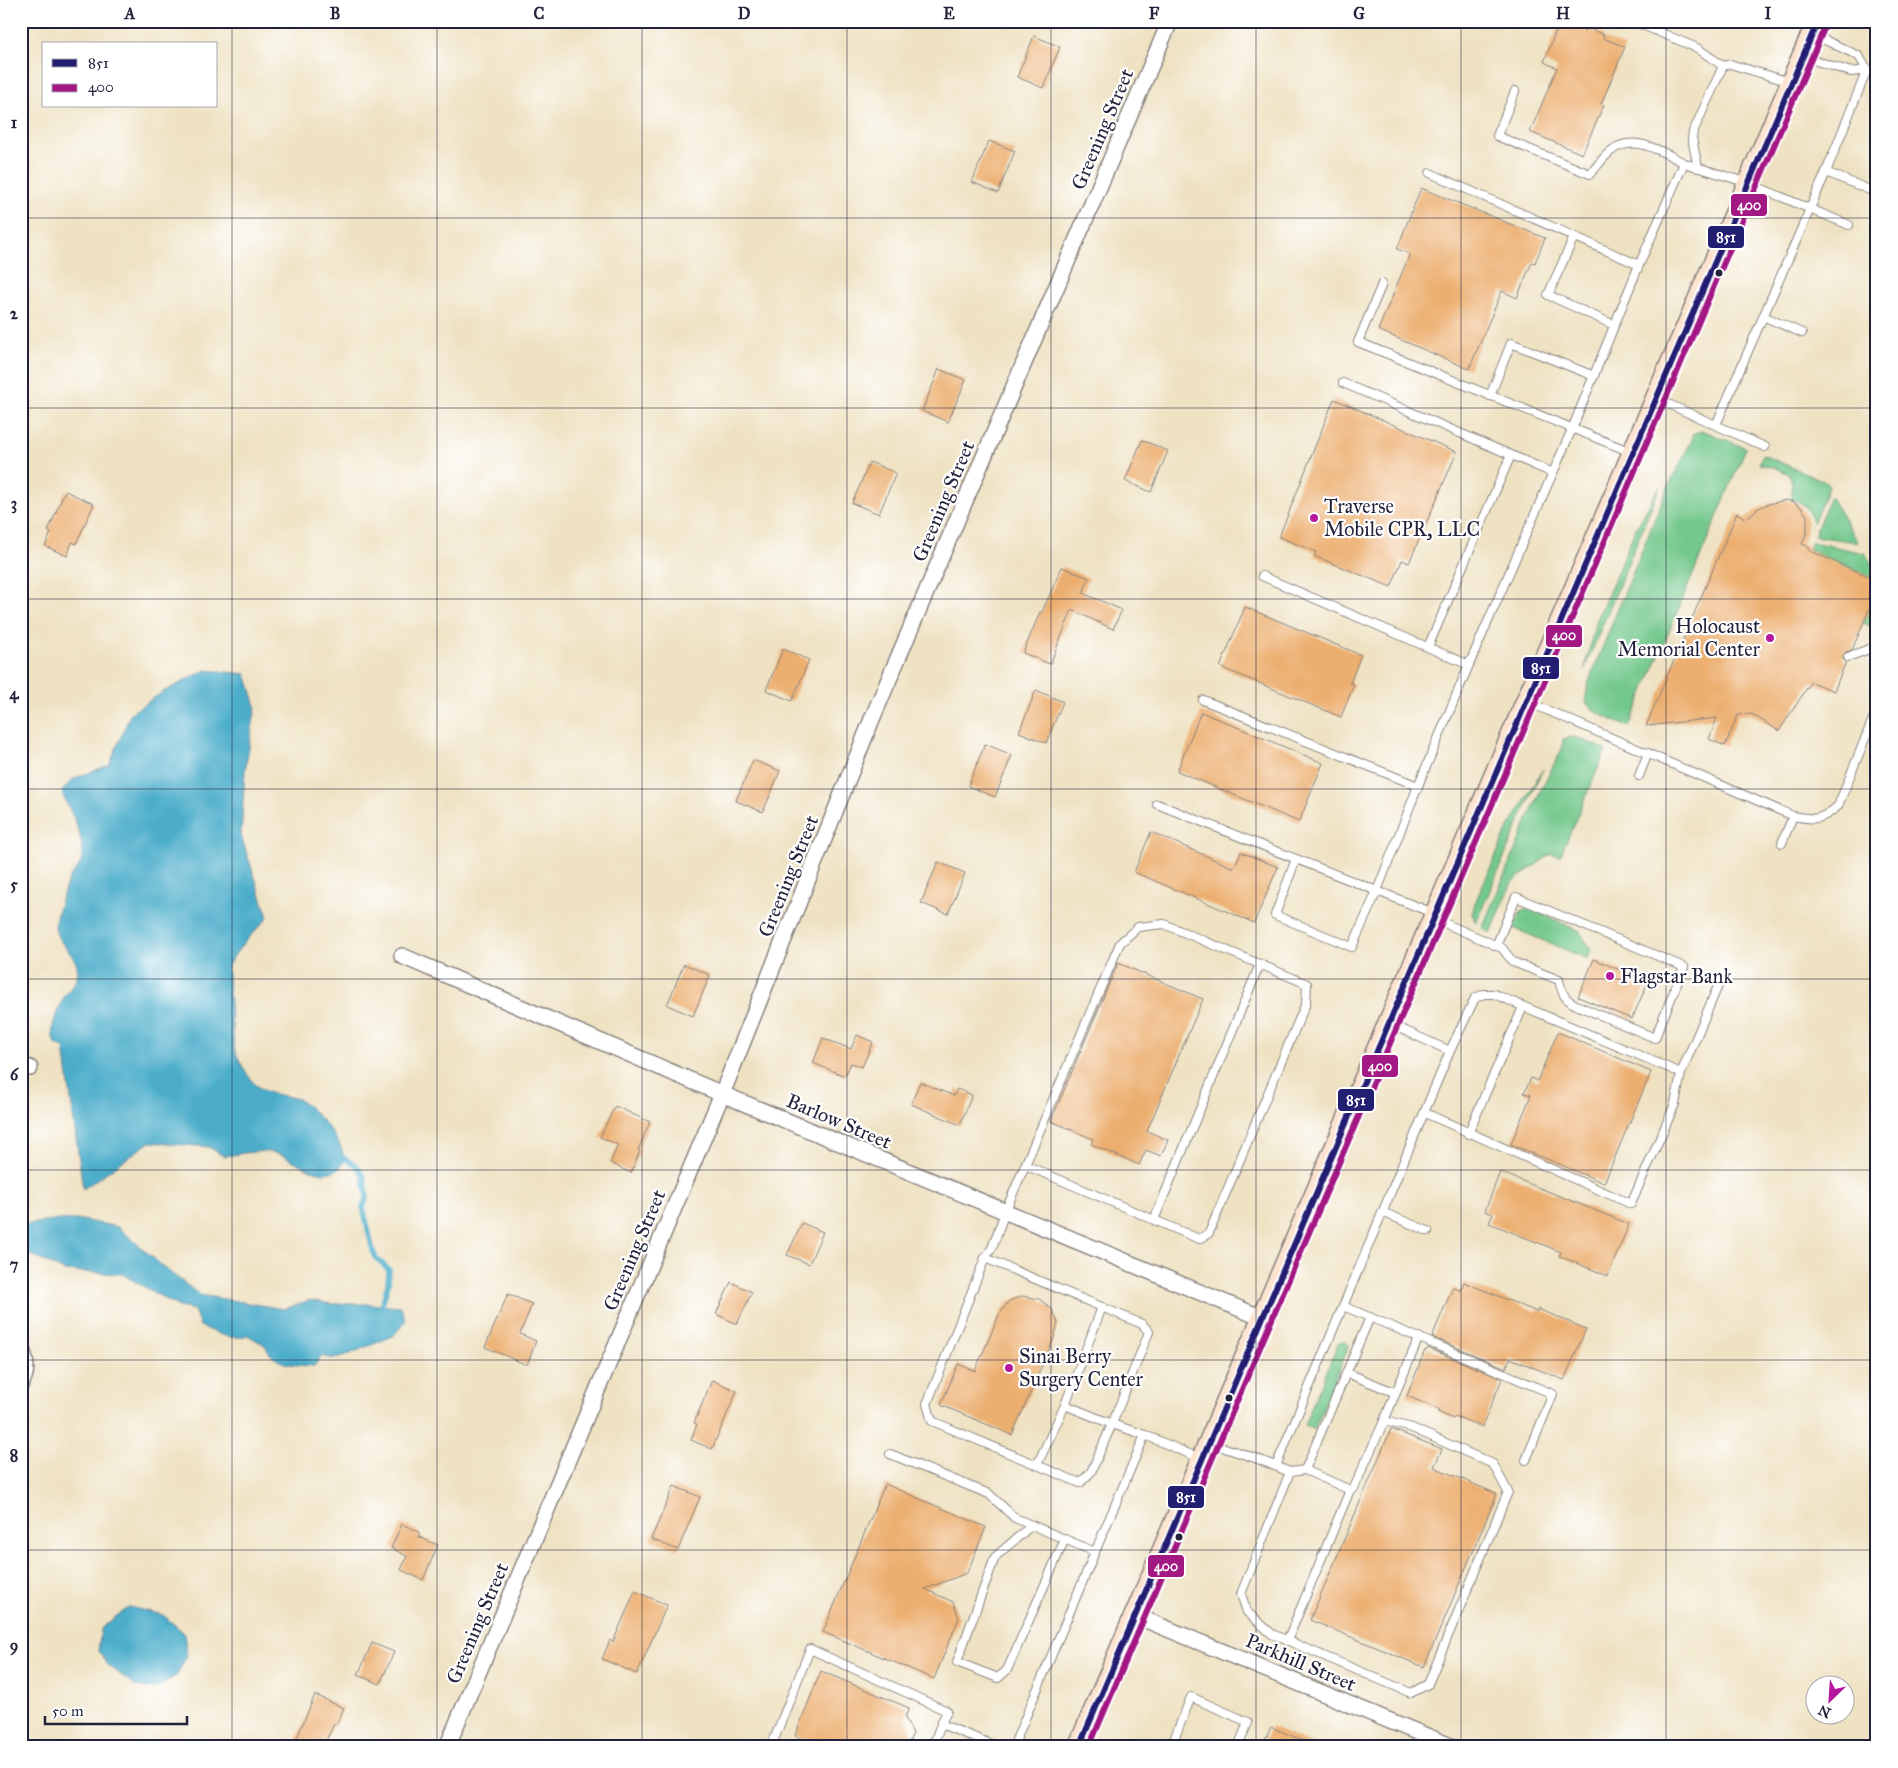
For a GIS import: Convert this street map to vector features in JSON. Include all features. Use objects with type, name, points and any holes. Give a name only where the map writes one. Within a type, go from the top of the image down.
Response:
[{"type":"main road","points":[[1079,1747],[1815,28]]},
{"type":"street","name":"Greening Street","points":[[447,1747],[722,1094],[872,719],[1170,21]]},
{"type":"street","name":"Barlow Street","points":[[402,956],[722,1094],[1262,1318]]},
{"type":"street","points":[[21,1350],[24,1352],[26,1361],[26,1375],[21,1384]]},
{"type":"street","name":"Parkhill Street","points":[[1134,1615],[1453,1747]]},
{"type":"lane","points":[[1633,21],[1697,48],[1723,66]]},
{"type":"lane","points":[[1815,28],[1859,56],[1867,70]]},
{"type":"lane","points":[[1802,56],[1852,72],[1867,70],[1877,73]]},
{"type":"lane","points":[[1698,168],[1692,138],[1693,132],[1723,66],[1730,64],[1792,82]]},
{"type":"lane","points":[[1716,425],[1826,172],[1867,70]]},
{"type":"lane","points":[[1516,91],[1496,136],[1590,174],[1612,150],[1628,142],[1652,147],[1684,163],[1748,183],[1849,225]]},
{"type":"lane","points":[[1296,859],[1275,915],[1352,947],[1377,891],[1418,786],[1469,665],[1572,429],[1614,324],[1684,163]]},
{"type":"lane","points":[[1826,172],[1877,193]]},
{"type":"lane","points":[[1430,173],[1639,265]]},
{"type":"lane","points":[[1574,237],[1548,295],[1614,324]]},
{"type":"lane","points":[[1382,284],[1358,342],[1633,452]]},
{"type":"lane","points":[[1763,316],[1802,334]]},
{"type":"lane","points":[[1490,396],[1511,343],[1594,376]]},
{"type":"lane","points":[[1344,383],[1553,473]]},
{"type":"lane","points":[[1656,399],[1765,447]]},
{"type":"lane","points":[[1428,647],[1511,454]]},
{"type":"lane","points":[[1262,576],[1469,665]]},
{"type":"lane","points":[[1848,657],[1877,646]]},
{"type":"lane","points":[[1203,700],[1418,786]]},
{"type":"lane","points":[[1526,701],[1793,816],[1809,819],[1826,816],[1838,806],[1877,709]]},
{"type":"lane","points":[[1639,776],[1648,754]]},
{"type":"lane","points":[[1157,804],[1377,891],[1434,916],[1496,946],[1502,948],[1513,962],[1559,980],[1562,994],[1567,1000],[1655,1038],[1684,967],[1516,897],[1496,946]]},
{"type":"lane","points":[[1782,843],[1793,816]]},
{"type":"lane","points":[[985,1258],[1142,1324],[1149,1332],[1091,1472],[1080,1483],[932,1421],[927,1404],[985,1258],[992,1248],[1025,1165],[1120,943],[1138,927],[1164,924],[1307,984],[1306,1003],[1210,1233],[1199,1239],[1025,1165]]},
{"type":"lane","points":[[1154,1220],[1260,964]]},
{"type":"lane","points":[[1425,1113],[1468,1134],[1631,1204],[1675,1104],[1681,1073],[1718,986]]},
{"type":"lane","points":[[1276,1466],[1474,998],[1484,994],[1494,994],[1681,1073]]},
{"type":"lane","points":[[1468,1134],[1523,1007]]},
{"type":"lane","points":[[1388,1023],[1450,1051]]},
{"type":"lane","points":[[1382,1212],[1428,1231]]},
{"type":"lane","points":[[1343,1306],[1553,1394],[1526,1460]]},
{"type":"lane","points":[[1037,1465],[1065,1405],[1102,1307]]},
{"type":"lane","points":[[1305,1470],[1370,1317]]},
{"type":"lane","points":[[1287,1641],[1350,1490],[1354,1488],[1419,1337]]},
{"type":"lane","points":[[1347,1372],[1396,1393]]},
{"type":"lane","points":[[1065,1405],[1145,1435],[1205,1451],[1255,1458],[1290,1472],[1305,1470],[1350,1490]]},
{"type":"lane","points":[[1290,1472],[1241,1594],[1247,1612],[1272,1634],[1411,1693],[1428,1684],[1508,1492],[1493,1464],[1412,1428],[1384,1421]]},
{"type":"lane","points":[[1014,1747],[1145,1435]]},
{"type":"lane","points":[[890,1454],[989,1494],[1016,1518],[1095,1552]]},
{"type":"lane","points":[[1032,1525],[996,1558],[957,1662],[998,1678],[1007,1670],[1065,1539]]},
{"type":"lane","points":[[772,1747],[810,1648],[947,1712],[932,1747]]},
{"type":"lane","points":[[1171,1747],[1192,1697],[1248,1722],[1238,1747]]},
{"type":"lane","points":[[941,1724],[998,1747]]},
{"type":"green space","points":[[1701,431],[1746,448],[1629,727],[1592,709],[1586,701],[1586,692],[1666,491],[1692,440],[1692,434]]},
{"type":"green space","points":[[1763,455],[1822,480],[1829,485],[1814,522],[1805,507],[1792,499],[1792,482],[1789,474],[1773,467],[1759,464]]},
{"type":"green space","points":[[1660,486],[1584,670],[1596,622],[1636,528]]},
{"type":"green space","points":[[1830,496],[1858,542],[1814,536]]},
{"type":"green space","points":[[1812,542],[1865,553],[1877,572],[1877,580],[1809,550]]},
{"type":"green space","points":[[1877,591],[1877,629],[1863,623]]},
{"type":"green space","points":[[1579,738],[1606,750],[1560,856],[1551,854],[1512,882],[1491,933],[1482,928],[1542,787],[1562,749],[1563,739]]},
{"type":"green space","points":[[1543,769],[1476,923],[1472,914],[1475,903],[1506,833]]},
{"type":"green space","points":[[1528,908],[1580,932],[1591,949],[1588,959],[1513,928],[1521,912]]},
{"type":"green space","points":[[1344,1341],[1347,1343],[1348,1348],[1314,1430],[1304,1425],[1338,1344]]},
{"type":"water","points":[[206,670],[246,674],[256,706],[245,771],[241,836],[268,917],[239,949],[228,967],[235,1051],[247,1074],[257,1086],[269,1092],[299,1100],[318,1116],[335,1137],[344,1159],[341,1167],[324,1173],[317,1172],[275,1153],[250,1152],[225,1156],[209,1147],[150,1142],[83,1189],[64,1048],[58,1046],[54,1041],[53,1034],[57,1011],[76,980],[78,969],[76,962],[58,938],[55,923],[63,894],[70,877],[80,864],[82,856],[81,838],[62,791],[73,779],[109,765],[131,713],[163,692]]},
{"type":"water","points":[[54,1220],[82,1220],[118,1227],[167,1270],[200,1295],[284,1309],[310,1300],[331,1304],[368,1304],[401,1307],[406,1321],[393,1336],[352,1353],[334,1359],[322,1356],[314,1366],[285,1363],[274,1357],[265,1345],[247,1335],[229,1337],[200,1326],[194,1310],[179,1307],[122,1274],[64,1271],[34,1256],[21,1253],[21,1229],[24,1225]]},
{"type":"water","points":[[130,1607],[163,1615],[184,1633],[187,1655],[177,1675],[155,1689],[135,1686],[108,1665],[98,1651],[101,1629]]},
{"type":"building","points":[[1560,21],[1585,31],[1586,27],[1604,35],[1603,38],[1625,47],[1601,104],[1604,105],[1582,154],[1530,132],[1557,68],[1544,62]]},
{"type":"building","points":[[1034,36],[1060,47],[1043,88],[1017,77]]},
{"type":"building","points":[[989,141],[1015,151],[998,193],[972,182]]},
{"type":"building","points":[[1421,188],[1545,238],[1535,263],[1532,262],[1517,298],[1502,291],[1469,369],[1378,330],[1410,254],[1397,249]]},
{"type":"building","points":[[939,369],[966,380],[948,422],[922,411]]},
{"type":"building","points":[[1334,399],[1457,452],[1409,563],[1402,560],[1391,587],[1314,556],[1316,552],[1279,537]]},
{"type":"building","points":[[1142,440],[1168,451],[1151,492],[1125,481]]},
{"type":"building","points":[[870,462],[896,473],[879,514],[852,503]]},
{"type":"building","points":[[65,491],[94,504],[76,544],[72,542],[67,556],[45,546],[51,533],[48,531]]},
{"type":"building","name":"Holocaust Memorial Center","points":[[1786,500],[1794,502],[1801,507],[1807,516],[1807,532],[1802,544],[1810,547],[1808,550],[1877,580],[1877,591],[1852,650],[1846,652],[1843,656],[1846,662],[1834,691],[1811,682],[1779,731],[1752,714],[1738,715],[1725,746],[1709,739],[1717,718],[1646,726],[1737,513],[1746,519],[1757,509],[1768,504]]},
{"type":"building","points":[[1062,567],[1089,578],[1083,593],[1122,610],[1113,629],[1072,610],[1050,664],[1023,653]]},
{"type":"building","points":[[1245,607],[1361,655],[1350,683],[1354,684],[1341,717],[1220,667]]},
{"type":"building","points":[[783,649],[809,660],[792,701],[766,690]]},
{"type":"building","points":[[1036,690],[1063,702],[1046,743],[1019,732]]},
{"type":"building","points":[[1201,712],[1323,763],[1299,822],[1177,771]]},
{"type":"building","points":[[985,744],[1012,755],[995,797],[968,786]]},
{"type":"building","points":[[753,760],[780,771],[763,812],[736,801]]},
{"type":"building","points":[[1151,832],[1234,868],[1241,852],[1278,867],[1254,923],[1134,872]]},
{"type":"building","points":[[938,862],[965,873],[948,914],[921,903]]},
{"type":"building","name":"Flagstar Bank","points":[[1594,959],[1648,982],[1632,1019],[1578,997]]},
{"type":"building","points":[[1118,963],[1203,999],[1147,1131],[1168,1140],[1161,1156],[1146,1150],[1139,1165],[1091,1144],[1093,1139],[1051,1121]]},
{"type":"building","points":[[684,964],[710,975],[693,1016],[667,1005]]},
{"type":"building","points":[[1558,1032],[1651,1072],[1604,1183],[1511,1144],[1531,1095],[1524,1093],[1531,1078],[1537,1081]]},
{"type":"building","points":[[857,1035],[873,1042],[862,1067],[851,1063],[845,1076],[813,1063],[823,1038],[851,1049]]},
{"type":"building","points":[[920,1082],[954,1096],[957,1089],[972,1095],[960,1125],[911,1104]]},
{"type":"building","points":[[615,1106],[650,1122],[631,1173],[610,1163],[618,1145],[600,1137]]},
{"type":"building","points":[[1500,1172],[1629,1224],[1608,1276],[1559,1256],[1561,1252],[1489,1223],[1493,1214],[1485,1211]]},
{"type":"building","points":[[802,1223],[823,1232],[809,1264],[787,1255]]},
{"type":"building","points":[[731,1282],[752,1292],[737,1324],[716,1314]]},
{"type":"building","points":[[1464,1282],[1537,1312],[1538,1309],[1586,1329],[1564,1380],[1510,1358],[1506,1368],[1432,1337],[1453,1287],[1461,1291]]},
{"type":"building","points":[[508,1294],[532,1304],[520,1334],[536,1341],[527,1365],[485,1347]]},
{"type":"building","name":"Sinai Berry Surgery Center","points":[[1022,1296],[1039,1299],[1052,1309],[1058,1323],[1054,1338],[1012,1435],[941,1405],[958,1364],[975,1371],[999,1315],[1009,1301]]},
{"type":"building","points":[[1428,1348],[1502,1379],[1482,1427],[1455,1416],[1453,1419],[1438,1412],[1440,1410],[1407,1396],[1425,1350]]},
{"type":"building","points":[[712,1380],[737,1391],[712,1449],[691,1440],[697,1424],[694,1423]]},
{"type":"building","points":[[1391,1429],[1442,1449],[1434,1467],[1497,1494],[1424,1667],[1310,1620]]},
{"type":"building","points":[[885,1484],[986,1527],[967,1573],[925,1589],[953,1602],[959,1618],[934,1679],[823,1632]]},
{"type":"building","points":[[674,1486],[700,1497],[678,1550],[651,1539]]},
{"type":"building","points":[[402,1524],[419,1532],[419,1537],[438,1545],[423,1580],[401,1570],[407,1556],[391,1548]]},
{"type":"building","points":[[635,1591],[667,1605],[637,1674],[602,1659],[610,1640],[613,1642]]},
{"type":"building","points":[[372,1643],[394,1652],[380,1684],[358,1675]]},
{"type":"building","points":[[821,1671],[909,1708],[905,1718],[913,1733],[907,1747],[821,1747],[795,1736]]},
{"type":"building","points":[[315,1695],[344,1708],[323,1747],[293,1747]]},
{"type":"building","points":[[1271,1727],[1318,1747],[1262,1747]]},
{"type":"waterway","points":[[344,1158],[357,1166],[364,1177],[367,1197],[363,1207],[373,1251],[376,1258],[389,1270],[388,1284],[382,1305]]},
{"type":"transit line","name":"851","points":[[1079,1747],[1818,21]]},
{"type":"transit line","name":"400","points":[[1089,1747],[1826,24]]},
{"type":"place","name":"Traverse Mobile CPR, LLC","points":[[1314,518]]},
{"type":"place","name":"Holocaust Memorial Center","points":[[1770,638]]},
{"type":"place","name":"Flagstar Bank","points":[[1610,976]]},
{"type":"place","name":"Sinai Berry Surgery Center","points":[[1009,1368]]}]
